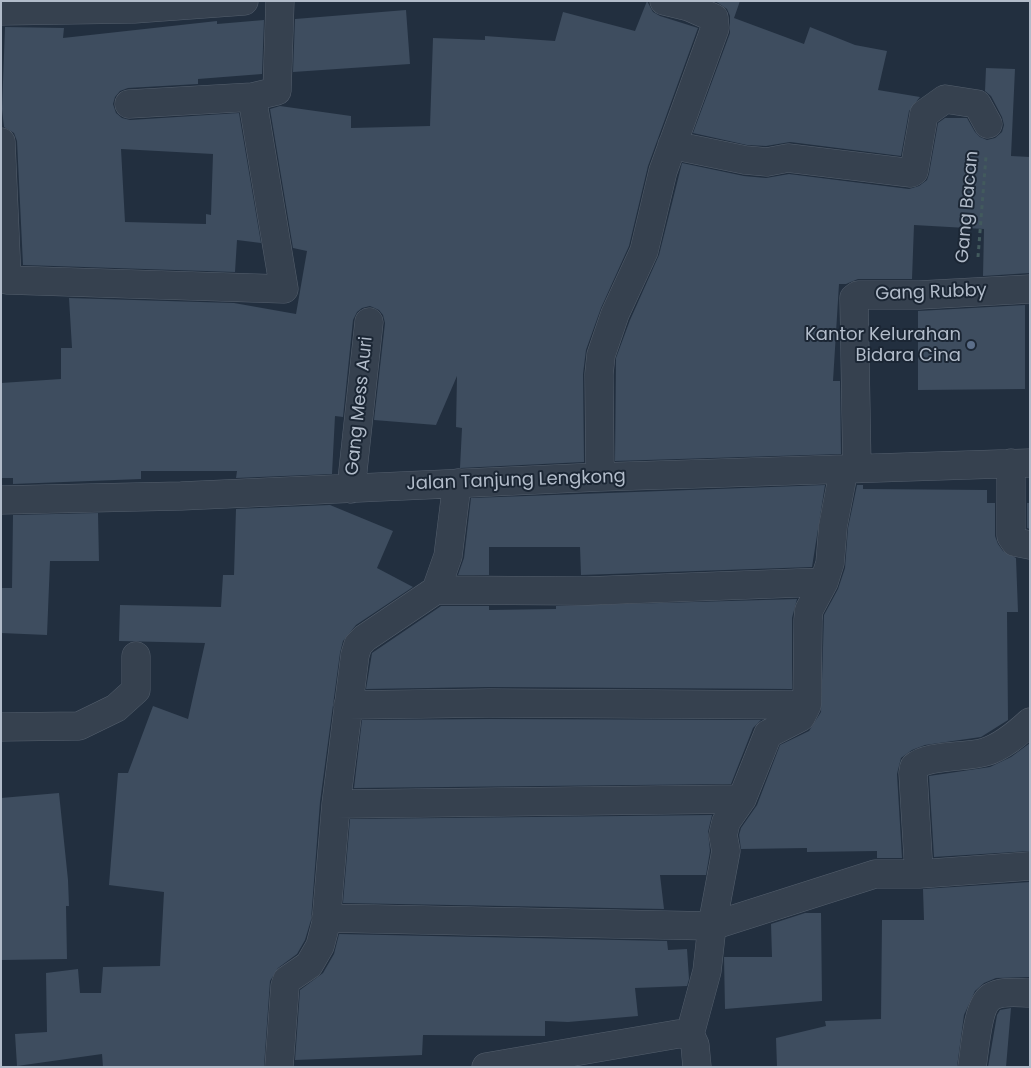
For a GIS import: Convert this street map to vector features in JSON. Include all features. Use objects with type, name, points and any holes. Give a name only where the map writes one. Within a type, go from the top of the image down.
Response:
[{"type":"street","points":[[1,11],[134,9],[244,1]]},
{"type":"street","points":[[129,104],[252,97],[277,91],[280,1]]},
{"type":"street","points":[[600,477],[599,374],[601,355],[615,314],[644,251],[663,171],[715,28],[714,18],[689,7],[664,1]]},
{"type":"street","points":[[1,142],[7,280],[284,289],[252,97]]},
{"type":"street","points":[[672,145],[745,160],[767,162],[788,158],[911,173],[914,170],[924,114],[945,99],[977,104],[988,124]]},
{"type":"street","name":"Gang Rubby","points":[[851,469],[854,298],[858,295],[975,293],[1030,289]]},
{"type":"street","name":"Gang Mess Auri","points":[[352,489],[369,322]]},
{"type":"street","points":[[1020,463],[1011,536],[1016,542],[1030,545]]},
{"type":"street","name":"Jalan Tanjung Lengkong","points":[[1,500],[181,496],[600,477],[1020,463]]},
{"type":"street","points":[[697,1067],[694,1045],[690,1034],[707,971],[712,926],[726,851],[724,827],[742,799],[768,734],[800,717],[807,705],[809,610],[824,582],[830,563],[833,526],[851,469]]},
{"type":"street","points":[[436,590],[448,556],[457,483]]},
{"type":"street","points":[[279,1067],[285,986],[287,980],[310,964],[320,946],[326,918],[336,804],[348,704],[355,655],[358,645],[365,638],[436,590],[587,591],[824,582]]},
{"type":"street","points":[[1,727],[78,726],[116,708],[136,690],[136,656]]},
{"type":"street","points":[[348,704],[489,702],[807,705]]},
{"type":"street","points":[[919,874],[914,767],[924,761],[987,752],[1012,737],[1030,722]]},
{"type":"street","points":[[336,804],[742,799]]},
{"type":"street","points":[[326,918],[712,926],[875,874],[919,874],[1030,866]]},
{"type":"street","points":[[972,1067],[979,1023],[985,1004],[991,997],[1002,993],[1030,993]]},
{"type":"street","points":[[486,1067],[516,1064],[669,1035],[690,1034]]},
{"type":"path","name":"Gang Bacan","points":[[975,293],[988,124]]},
{"type":"building","points":[[647,1],[653,12],[660,16],[698,28],[648,166],[629,246],[601,308],[586,350],[583,374],[584,462],[460,468],[462,428],[456,427],[457,376],[436,425],[374,420],[385,323],[383,315],[379,310],[370,306],[362,308],[357,312],[353,320],[343,417],[335,416],[332,474],[236,478],[237,471],[141,471],[141,479],[13,484],[13,478],[1,478],[1,383],[61,379],[61,348],[72,348],[69,298],[234,303],[296,314],[307,251],[293,248],[270,109],[280,106],[351,116],[351,128],[430,126],[433,38],[485,40],[485,36],[555,41],[563,12],[635,31]]},
{"type":"building","points":[[715,1],[740,1],[734,18],[804,44],[810,27],[855,45],[887,51],[878,90],[920,97],[909,111],[901,156],[790,142],[766,146],[747,145],[693,133],[730,33],[730,16],[727,9]]},
{"type":"building","points":[[406,10],[410,64],[293,72],[295,19]]},
{"type":"building","points":[[264,20],[262,74],[198,79],[198,84],[128,88],[120,91],[115,97],[113,104],[116,113],[122,118],[130,120],[239,113],[261,243],[237,240],[235,272],[23,265],[17,141],[14,133],[4,127],[2,109],[5,27],[64,28],[63,38],[217,21],[217,24]],"holes":[[[121,149],[213,154],[211,215],[206,214],[206,224],[125,222]]]},
{"type":"building","points":[[986,68],[1015,69],[1011,156],[1030,157],[1030,273],[983,276],[984,229],[914,225],[912,279],[858,279],[846,284],[839,284],[833,381],[840,381],[841,454],[615,461],[616,358],[630,320],[659,255],[682,163],[744,176],[766,178],[789,174],[909,189],[919,186],[927,180],[938,123],[945,118],[967,118],[975,132],[987,140],[995,138],[1002,132],[1004,125],[1002,117],[991,96],[985,91]]},
{"type":"building","name":"Kantor Kelurahan Bidara Cina","points":[[1025,305],[1025,389],[918,390],[918,311]]},
{"type":"building","points":[[825,485],[812,567],[581,575],[580,547],[489,547],[489,575],[458,575],[464,558],[471,498]]},
{"type":"building","points":[[857,485],[863,485],[863,489],[987,490],[987,503],[995,503],[995,536],[998,544],[1003,551],[1016,558],[1018,612],[1007,612],[1008,720],[981,737],[925,745],[912,750],[901,758],[897,774],[902,858],[877,858],[877,851],[807,852],[807,848],[741,849],[739,835],[741,828],[757,805],[780,745],[809,731],[821,712],[824,615],[838,589],[845,568],[848,528]]},
{"type":"building","points":[[1027,503],[1030,503],[1030,529],[1027,528]]},
{"type":"building","points":[[330,505],[393,531],[377,568],[413,587],[356,625],[343,641],[320,802],[311,920],[305,940],[297,954],[278,968],[270,981],[264,1067],[103,1067],[102,1054],[17,1066],[15,1034],[47,1032],[46,973],[78,969],[80,993],[101,993],[103,967],[160,966],[164,892],[109,885],[118,773],[128,773],[153,706],[188,719],[205,643],[119,641],[120,605],[221,607],[223,575],[234,575],[236,509]]},
{"type":"building","points":[[98,513],[99,561],[50,561],[47,635],[1,633],[1,588],[12,588],[13,515]]},
{"type":"building","points":[[797,599],[792,618],[792,689],[489,687],[366,689],[372,653],[441,606],[489,606],[489,610],[556,609],[556,606]]},
{"type":"building","points":[[362,720],[761,720],[753,728],[731,784],[354,788]]},
{"type":"building","points":[[1030,743],[1030,851],[934,857],[929,776],[990,767],[1011,757]]},
{"type":"building","points":[[59,793],[68,880],[69,906],[66,906],[67,959],[1,960],[1,798]]},
{"type":"building","points":[[712,815],[708,832],[710,851],[706,875],[660,875],[664,909],[343,903],[350,819]]},
{"type":"building","points":[[1030,882],[1030,977],[996,978],[984,983],[975,991],[964,1015],[957,1067],[777,1067],[776,1038],[826,1026],[825,1021],[881,1019],[882,920],[924,920],[923,889]]},
{"type":"building","points":[[805,913],[821,913],[822,1001],[725,1009],[724,957],[772,957],[771,924]]},
{"type":"building","points":[[339,934],[667,941],[668,950],[687,949],[689,979],[687,986],[635,988],[638,1016],[568,1022],[545,1021],[545,1036],[423,1035],[422,1055],[295,1060],[300,990],[323,973],[334,954]]},
{"type":"building","points":[[1011,1008],[1006,1067],[988,1067],[997,1015],[1000,1010]]},
{"type":"place","name":"Kantor Kelurahan Bidara Cina","points":[[971,345]]}]
